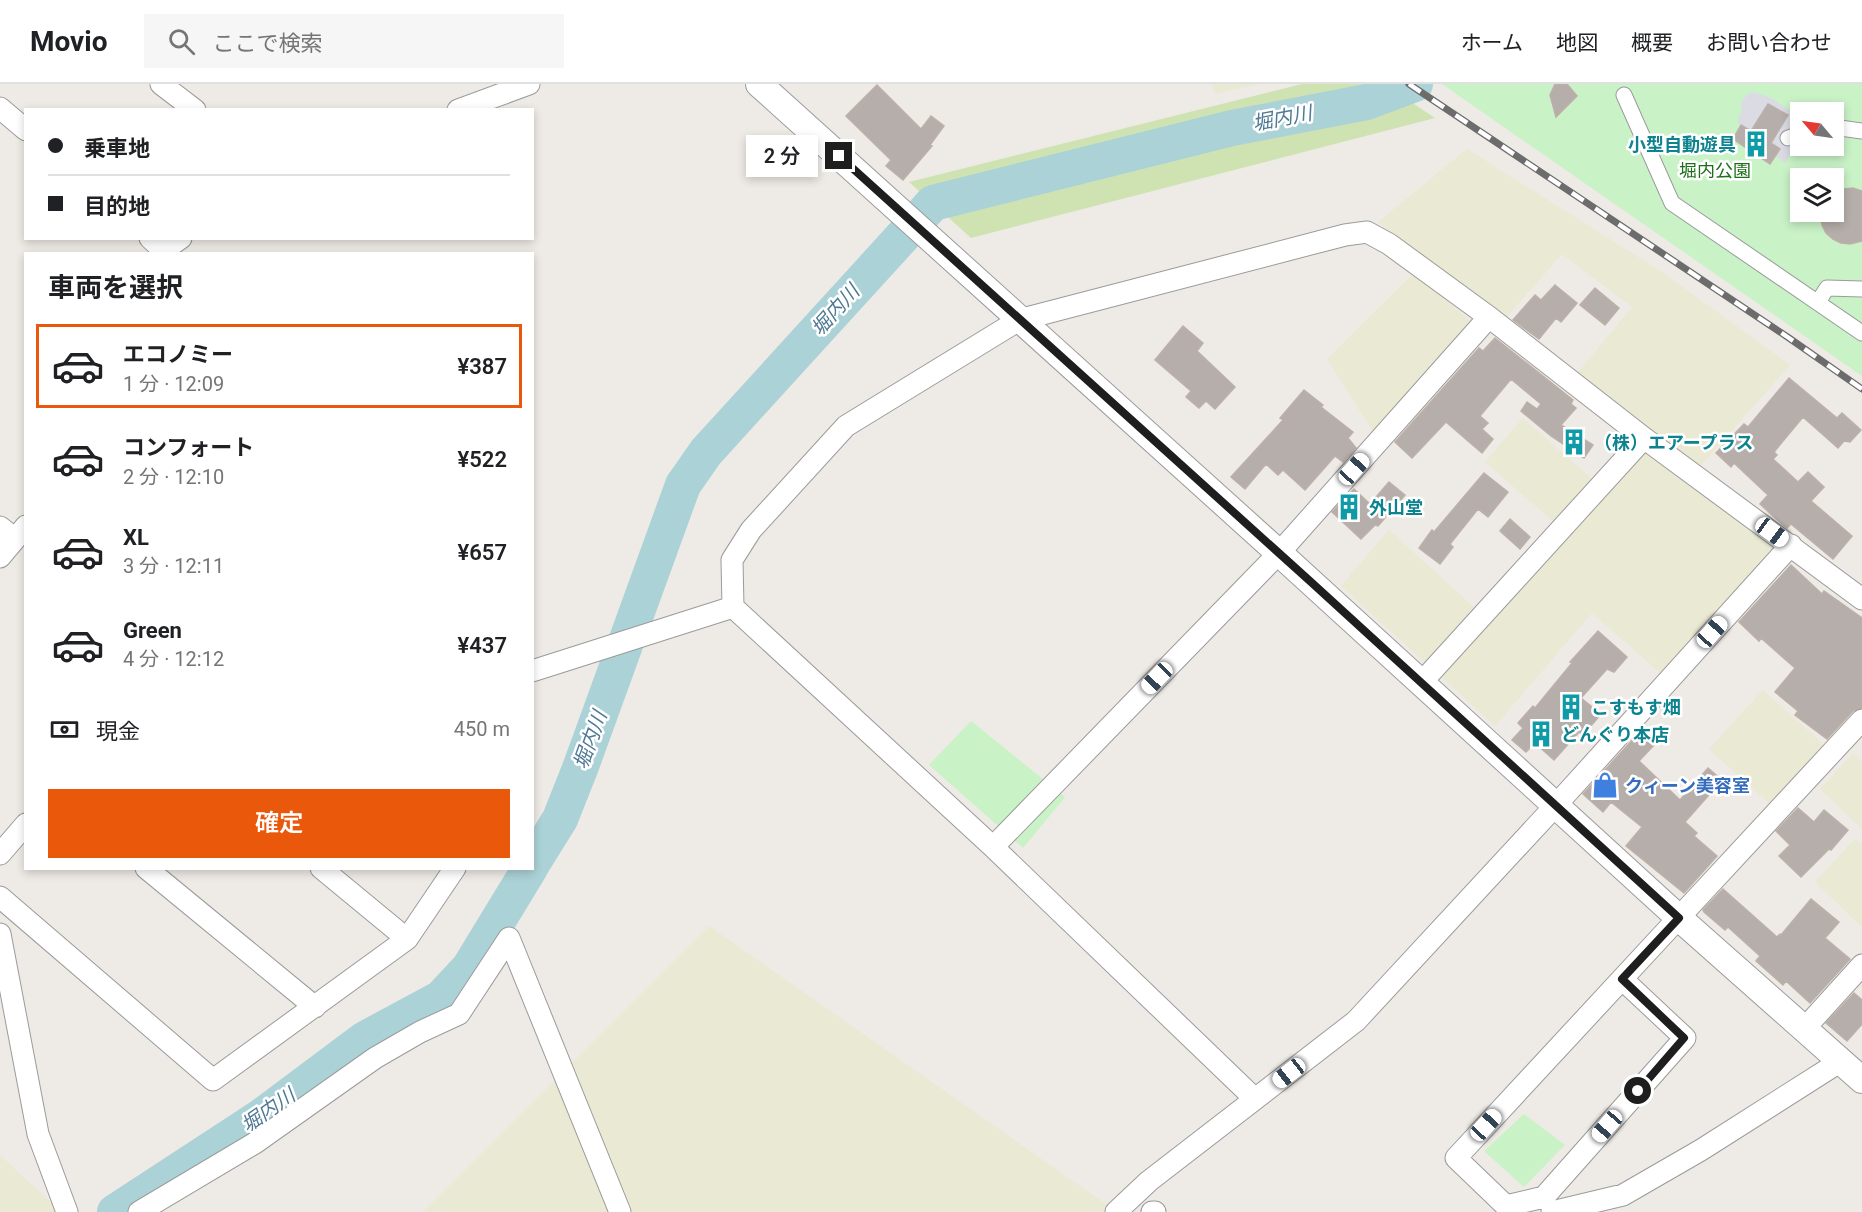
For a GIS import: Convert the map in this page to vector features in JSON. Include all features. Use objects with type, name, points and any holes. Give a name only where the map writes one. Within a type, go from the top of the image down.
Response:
[{"type":"street","points":[[160,84],[192,108]]},
{"type":"street","points":[[463,108],[529,84]]},
{"type":"street","points":[[759,84],[1679,918],[1862,1080]]},
{"type":"street","points":[[1624,90],[1672,203],[1862,333]]},
{"type":"street","points":[[0,108],[24,128]]},
{"type":"street","points":[[1844,129],[1862,131]]},
{"type":"street","points":[[1256,1099],[993,847],[733,607],[732,560],[751,530],[846,426],[1019,320],[1345,235],[1368,232],[1389,244],[1489,317],[1644,438],[1862,599]]},
{"type":"street","points":[[1818,302],[1827,288],[1862,289]]},
{"type":"street","points":[[993,847],[1279,553],[1489,317]]},
{"type":"street","points":[[1421,683],[1644,438]]},
{"type":"street","points":[[0,557],[14,531]]},
{"type":"street","points":[[1116,1212],[1149,1181],[1356,1021],[1556,805],[1791,545]]},
{"type":"street","points":[[534,670],[733,607]]},
{"type":"street","points":[[1622,979],[1684,1038],[1544,1197],[1506,1206],[1456,1158],[1862,720]]},
{"type":"street","points":[[0,854],[24,826]]},
{"type":"street","points":[[148,870],[315,1007]]},
{"type":"street","points":[[323,870],[407,939]]},
{"type":"street","points":[[0,897],[213,1080],[407,939],[454,870]]},
{"type":"street","points":[[0,934],[38,1134],[67,1212]]},
{"type":"street","points":[[139,1212],[255,1143],[375,1058],[420,1032],[459,1014],[509,938],[620,1212]]},
{"type":"street","points":[[1805,1028],[1862,964]]},
{"type":"street","points":[[1552,1212],[1623,1195],[1701,1150],[1841,1061]]},
{"type":"green space","points":[[1211,84],[1259,84],[1215,94]]},
{"type":"green space","points":[[1302,84],[1384,84],[1435,118],[971,238],[909,182]]},
{"type":"green space","name":"堀内公園","points":[[1442,84],[1862,84],[1862,376]]},
{"type":"green space","points":[[1467,149],[1662,272],[1790,365],[1699,468],[1576,375],[1632,307],[1562,254],[1504,320],[1378,222]]},
{"type":"green space","points":[[1414,273],[1470,321],[1374,433],[1327,359]]},
{"type":"green space","points":[[1523,418],[1592,479],[1554,522],[1485,462]]},
{"type":"green space","points":[[1651,451],[1777,546],[1664,676],[1592,613],[1495,726],[1437,673],[1640,453]]},
{"type":"green space","points":[[1389,530],[1478,611],[1428,665],[1341,586]]},
{"type":"green space","points":[[1763,690],[1824,745],[1770,804],[1709,749]]},
{"type":"green space","points":[[971,721],[1065,797],[1023,848],[929,765]]},
{"type":"green space","points":[[1853,753],[1862,762],[1862,829],[1820,789]]},
{"type":"green space","points":[[1855,839],[1862,845],[1862,927],[1815,882]]},
{"type":"green space","points":[[709,926],[1117,1212],[423,1212]]},
{"type":"green space","points":[[1524,1114],[1565,1145],[1524,1187],[1484,1151]]},
{"type":"green space","points":[[0,1155],[61,1212],[0,1212]]},
{"type":"shaded area","points":[[1751,92],[1773,99],[1790,111],[1790,153],[1786,163],[1775,156],[1779,149],[1737,122],[1742,110],[1741,101]]},
{"type":"building","points":[[1555,84],[1567,84],[1577,96],[1556,117],[1550,95]]},
{"type":"building","points":[[877,85],[921,129],[931,116],[944,126],[930,145],[932,146],[903,180],[886,166],[891,160],[846,116]]},
{"type":"building","points":[[1768,104],[1788,115],[1771,143],[1780,149],[1770,164],[1733,139],[1741,125],[1751,131]]},
{"type":"building","points":[[1853,188],[1862,191],[1862,241],[1850,244],[1833,239],[1826,233],[1822,222],[1844,222],[1844,189]]},
{"type":"building","points":[[1555,285],[1577,303],[1561,322],[1556,318],[1539,339],[1513,320],[1535,295],[1541,300]]},
{"type":"building","points":[[1595,288],[1619,308],[1605,325],[1580,305]]},
{"type":"building","points":[[1183,326],[1203,343],[1197,351],[1235,387],[1215,409],[1206,401],[1199,408],[1186,397],[1191,391],[1155,360]]},
{"type":"building","points":[[1495,338],[1573,400],[1571,404],[1576,408],[1561,425],[1593,445],[1584,458],[1551,436],[1521,411],[1527,402],[1537,409],[1541,404],[1511,379],[1480,416],[1488,423],[1482,429],[1493,439],[1482,453],[1446,422],[1412,458],[1395,442],[1479,348],[1483,351]]},
{"type":"building","points":[[1789,378],[1837,418],[1842,413],[1861,430],[1850,442],[1844,441],[1838,448],[1803,417],[1774,452],[1777,455],[1773,459],[1798,482],[1808,472],[1824,487],[1811,501],[1852,536],[1833,559],[1791,524],[1787,528],[1760,504],[1768,495],[1734,463],[1731,467],[1716,453],[1744,424],[1748,427]]},
{"type":"building","points":[[1304,390],[1323,405],[1321,407],[1353,432],[1348,438],[1356,448],[1343,462],[1335,456],[1305,490],[1283,470],[1278,475],[1266,464],[1245,489],[1231,477],[1283,420],[1280,418]]},
{"type":"building","points":[[1484,473],[1508,492],[1488,517],[1478,509],[1450,544],[1453,547],[1440,564],[1419,548],[1432,530],[1434,532]]},
{"type":"building","points":[[1389,482],[1405,495],[1378,526],[1375,525],[1361,539],[1332,512],[1354,489],[1370,504]]},
{"type":"building","points":[[1510,519],[1530,537],[1520,549],[1500,531]]},
{"type":"building","points":[[1791,565],[1822,594],[1824,591],[1862,618],[1862,708],[1853,711],[1827,739],[1795,715],[1798,711],[1775,692],[1795,668],[1761,638],[1759,641],[1739,622]]},
{"type":"building","points":[[1598,631],[1627,657],[1614,672],[1607,669],[1581,698],[1601,714],[1583,735],[1579,732],[1554,760],[1535,743],[1526,752],[1512,740],[1523,728],[1518,723],[1533,706],[1535,708],[1572,663],[1570,662]]},
{"type":"building","points":[[1641,734],[1654,745],[1639,761],[1680,800],[1708,768],[1722,780],[1685,822],[1697,833],[1694,836],[1717,856],[1684,893],[1626,846],[1642,827],[1611,802],[1603,812],[1583,794],[1635,737],[1637,739]]},
{"type":"building","points":[[1798,808],[1814,822],[1824,810],[1848,830],[1831,850],[1829,849],[1801,877],[1779,856],[1790,845],[1776,831]]},
{"type":"building","points":[[1723,889],[1777,937],[1811,899],[1839,922],[1825,938],[1850,959],[1810,1003],[1786,981],[1783,985],[1756,961],[1760,956],[1728,927],[1725,930],[1704,912],[1703,910]]},
{"type":"building","points":[[1854,993],[1862,1000],[1862,1024],[1847,1041],[1826,1023]]},
{"type":"waterway","name":"堀内川","points":[[534,861],[560,819],[683,485],[706,452],[933,203],[1232,128],[1367,102],[1415,84]]},
{"type":"waterway","name":"堀内川","points":[[115,1212],[262,1116],[365,1039],[441,998],[469,968],[529,870]]},
{"type":"railway","points":[[1409,84],[1862,389]]},
{"type":"place","name":"小型自動遊具","points":[[1756,144]]},
{"type":"place","name":"（株）エアープラス","points":[[1574,442]]},
{"type":"place","name":"外山堂","points":[[1349,507]]},
{"type":"place","name":"こすもす畑","points":[[1571,707]]},
{"type":"place","name":"どんぐり本店","points":[[1541,734]]},
{"type":"place","name":"クィーン美容室","points":[[1605,785]]},
{"type":"route","points":[[839,156],[1679,918],[1622,979],[1684,1038],[1638,1091]]}]
